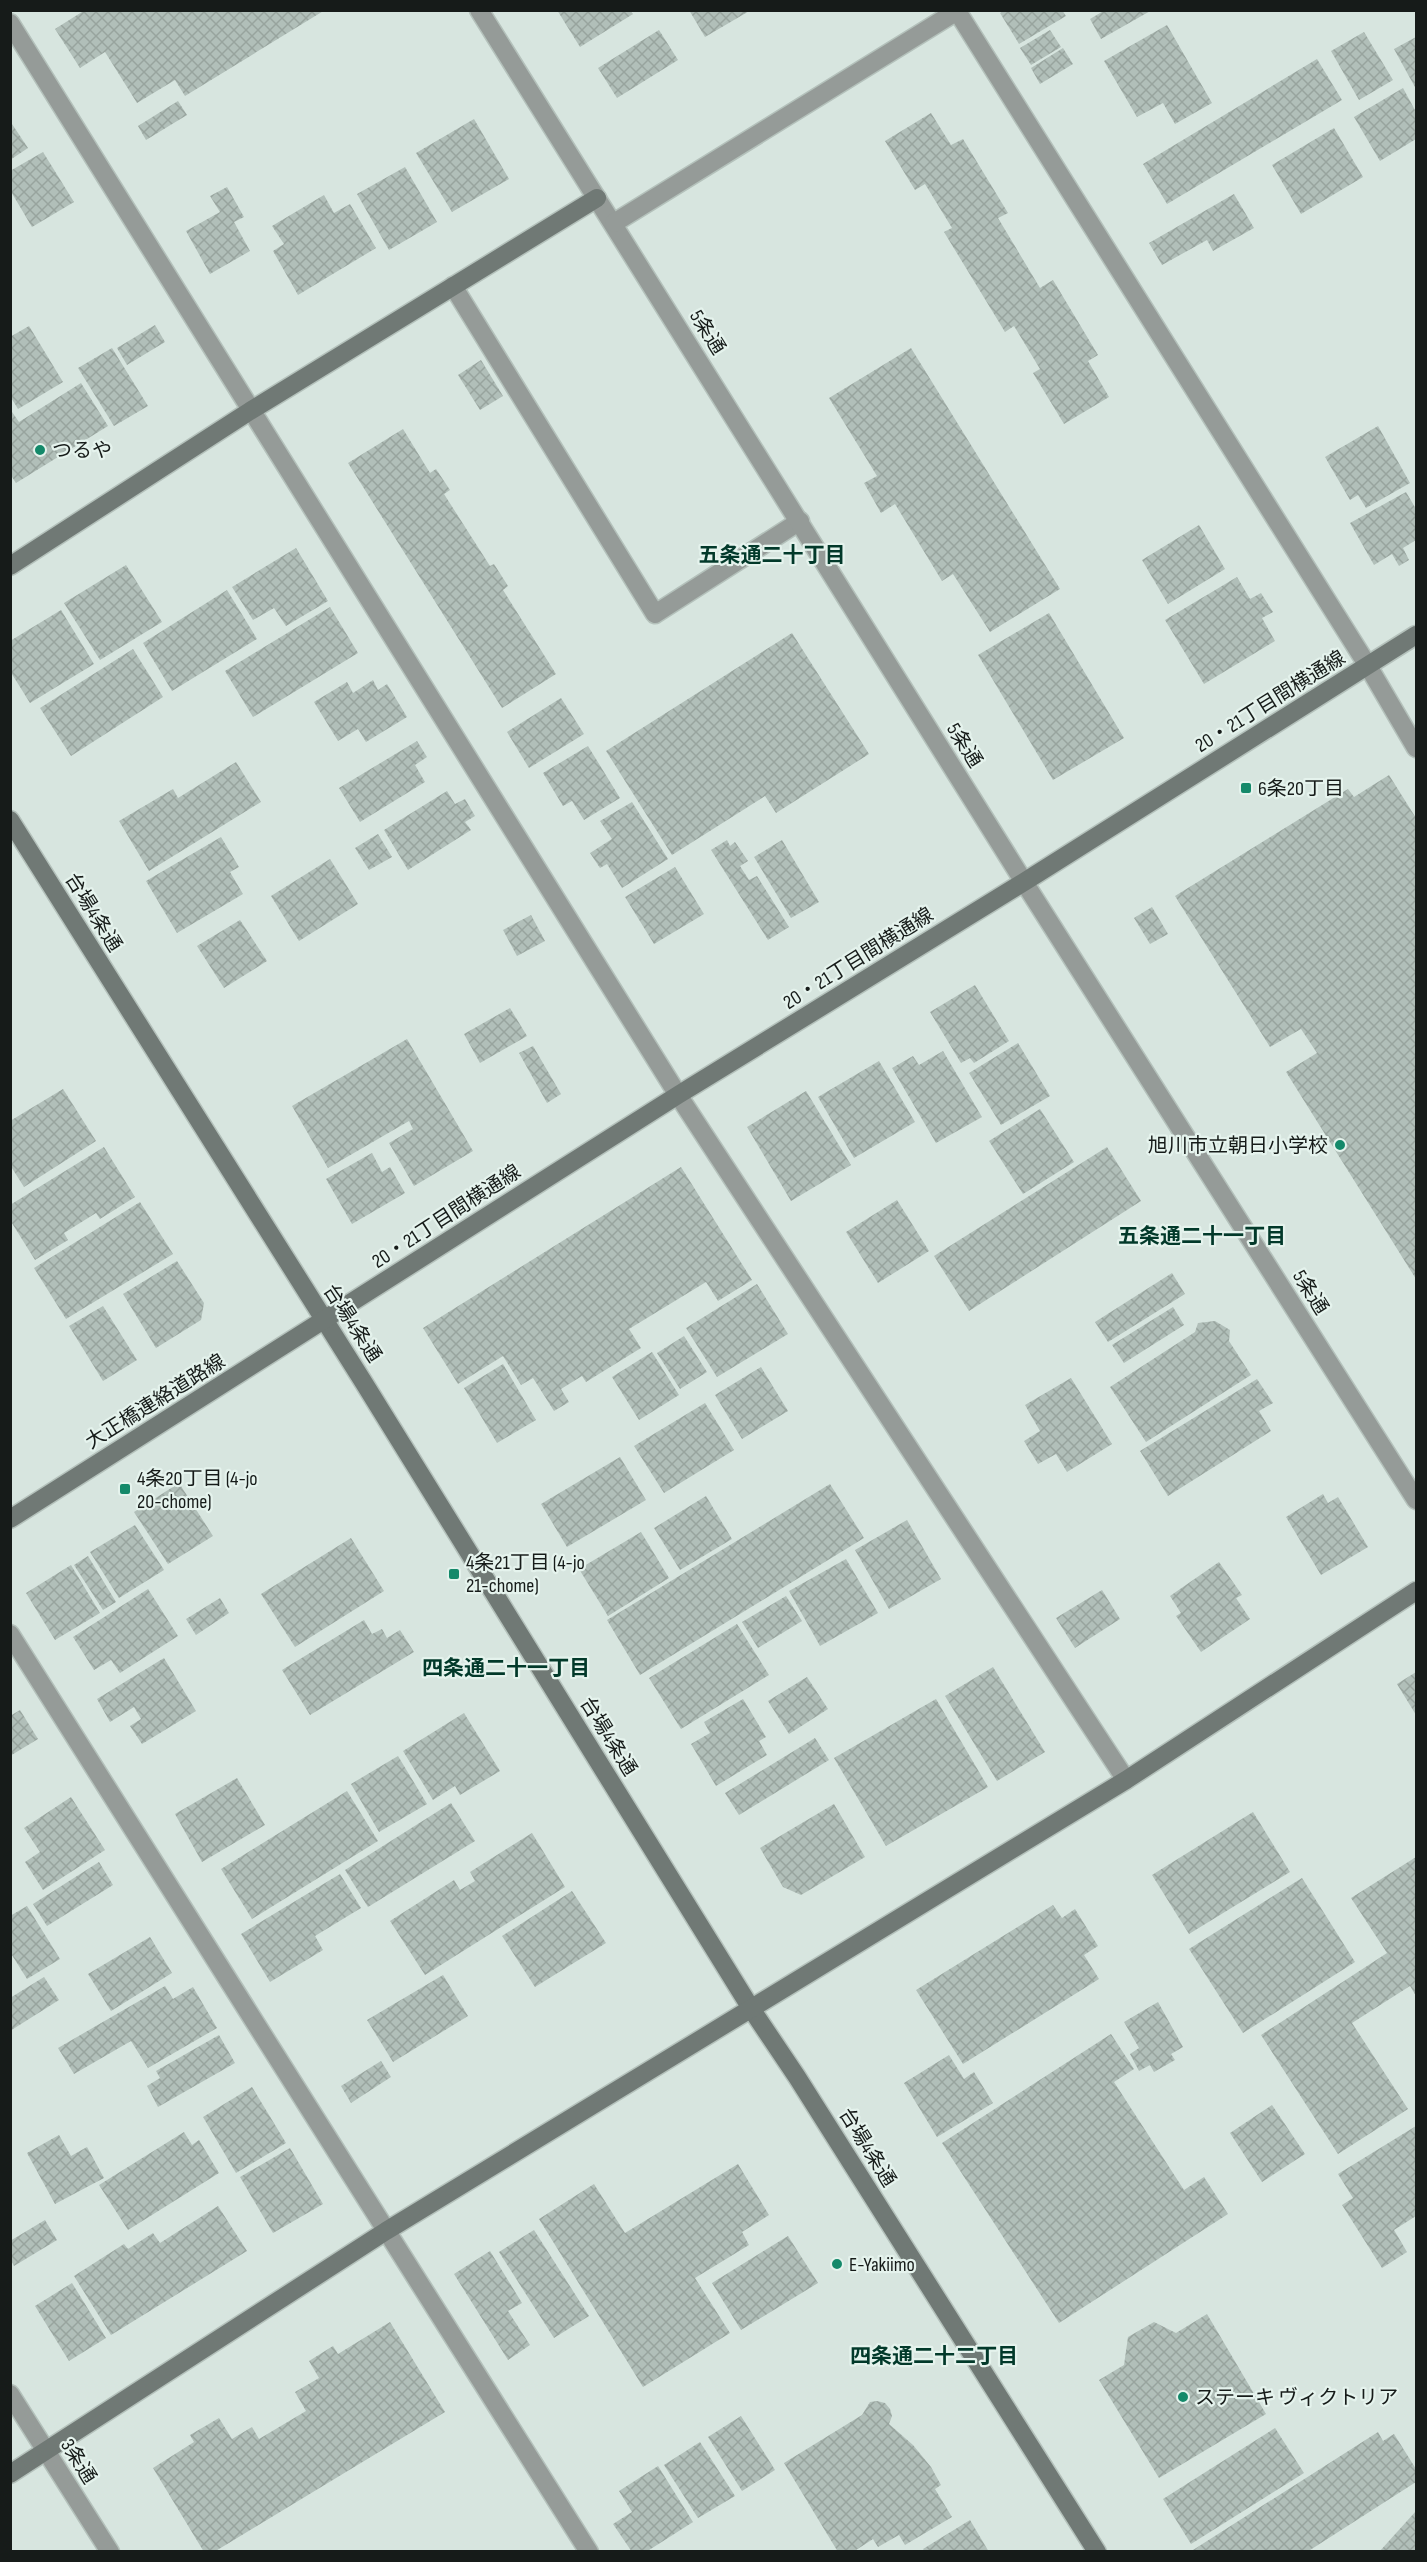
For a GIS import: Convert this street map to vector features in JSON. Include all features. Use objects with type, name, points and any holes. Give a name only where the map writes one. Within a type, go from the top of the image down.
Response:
[{"type":"street","name":"5条通","points":[[479,10],[1024,882],[1416,1500]]},
{"type":"street","points":[[614,223],[957,10],[1368,666],[1416,748]]},
{"type":"street","points":[[10,22],[250,411],[678,1095],[1126,1780]]},
{"type":"street","points":[[10,566],[250,411],[597,198]]},
{"type":"street","points":[[453,286],[655,614],[800,521]]},
{"type":"street","name":"20・21丁目間横通線","points":[[324,1321],[678,1095],[1024,882],[1416,635]]},
{"type":"street","name":"台場4条通","points":[[10,820],[752,2010],[797,2077],[1097,2552]]},
{"type":"street","name":"大正橋連絡道路線","points":[[10,1519],[324,1321]]},
{"type":"street","points":[[10,2474],[386,2231],[1126,1780],[1416,1591]]},
{"type":"street","points":[[10,1634],[589,2552]]},
{"type":"street","name":"3条通","points":[[10,2394],[110,2552]]},
{"type":"building","points":[[85,10],[325,10],[185,96],[175,80],[137,103],[105,52],[80,68],[55,29]]},
{"type":"building","points":[[557,10],[630,10],[633,14],[580,47]]},
{"type":"building","points":[[689,10],[751,10],[705,37]]},
{"type":"building","points":[[1004,10],[1062,10],[1066,16],[1019,44],[1000,13]]},
{"type":"building","points":[[1105,10],[1152,10],[1101,39],[1090,19]]},
{"type":"building","points":[[1167,25],[1212,103],[1175,124],[1163,103],[1137,117],[1104,61]]},
{"type":"building","points":[[659,30],[678,60],[617,98],[598,68]]},
{"type":"building","points":[[1050,30],[1061,47],[1031,65],[1020,48]]},
{"type":"building","points":[[1364,32],[1393,80],[1359,100],[1331,51]]},
{"type":"building","points":[[1416,37],[1416,89],[1394,49]]},
{"type":"building","points":[[1063,48],[1073,64],[1040,84],[1031,68]]},
{"type":"building","points":[[1317,59],[1342,100],[1167,204],[1143,164]]},
{"type":"building","points":[[1403,88],[1416,112],[1416,139],[1380,161],[1354,117]]},
{"type":"building","points":[[178,101],[187,115],[146,140],[138,126]]},
{"type":"building","points":[[931,113],[951,145],[963,139],[1008,213],[998,218],[1040,288],[1053,280],[1098,355],[1088,361],[1109,397],[1064,424],[1033,373],[1040,369],[1014,326],[1005,332],[944,232],[952,228],[925,184],[915,190],[885,141]]},
{"type":"building","points":[[474,119],[509,179],[452,212],[416,153]]},
{"type":"building","points":[[10,121],[28,148],[10,160]]},
{"type":"building","points":[[1334,128],[1363,177],[1301,214],[1272,165]]},
{"type":"building","points":[[43,152],[74,202],[32,227],[10,190],[10,171]]},
{"type":"building","points":[[405,167],[437,222],[389,250],[357,194]]},
{"type":"building","points":[[227,187],[244,217],[234,222],[250,251],[210,274],[186,231],[220,212],[210,196]]},
{"type":"building","points":[[1234,194],[1254,228],[1213,251],[1207,240],[1162,265],[1149,243]]},
{"type":"building","points":[[324,195],[334,213],[350,204],[376,248],[298,295],[273,251],[284,244],[272,226]]},
{"type":"building","points":[[155,325],[165,342],[127,365],[117,348]]},
{"type":"building","points":[[29,326],[63,382],[18,409],[10,396],[10,337]]},
{"type":"building","points":[[112,348],[148,406],[114,426],[78,368]]},
{"type":"building","points":[[911,348],[1060,589],[990,632],[953,574],[942,581],[895,504],[881,513],[864,483],[877,476],[829,398]]},
{"type":"building","points":[[481,360],[503,396],[480,410],[458,375]]},
{"type":"building","name":"つるや","points":[[81,383],[108,426],[16,483],[10,474],[10,409],[19,422]]},
{"type":"building","points":[[1378,426],[1410,483],[1366,508],[1358,495],[1350,500],[1325,457]]},
{"type":"building","points":[[403,429],[430,473],[436,469],[450,490],[444,494],[490,566],[494,564],[508,586],[503,590],[556,674],[502,708],[348,463]]},
{"type":"building","points":[[1406,492],[1416,509],[1416,540],[1403,548],[1409,560],[1399,566],[1392,554],[1374,565],[1350,523]]},
{"type":"building","points":[[1199,525],[1225,569],[1168,604],[1142,560]]},
{"type":"building","points":[[296,548],[328,601],[286,626],[274,608],[253,620],[232,587]]},
{"type":"building","points":[[126,565],[162,622],[100,660],[64,603]]},
{"type":"building","points":[[1237,577],[1250,599],[1261,593],[1273,612],[1262,618],[1275,641],[1204,684],[1165,620]]},
{"type":"building","points":[[227,590],[257,639],[172,691],[143,643]]},
{"type":"building","points":[[330,607],[358,653],[253,717],[225,671]]},
{"type":"building","points":[[61,610],[94,664],[30,703],[10,671],[10,641]]},
{"type":"building","points":[[1049,613],[1124,738],[1053,780],[978,655]]},
{"type":"building","points":[[792,633],[869,754],[776,813],[765,796],[672,855],[606,751]]},
{"type":"building","points":[[133,649],[163,697],[71,756],[40,708]]},
{"type":"building","points":[[373,680],[378,690],[387,684],[407,717],[366,742],[358,729],[338,741],[314,702],[347,682],[353,693]]},
{"type":"building","points":[[561,698],[584,734],[529,768],[507,732]]},
{"type":"building","points":[[417,741],[427,757],[415,765],[425,782],[360,822],[339,788]]},
{"type":"building","points":[[588,746],[620,798],[584,820],[572,801],[563,806],[543,773]]},
{"type":"building","points":[[236,762],[261,802],[149,871],[119,821],[173,789],[178,798]]},
{"type":"building","points":[[1389,775],[1416,818],[1416,1279],[1286,1072],[1317,1053],[1301,1029],[1270,1047],[1175,896],[1348,789],[1354,797]]},
{"type":"building","points":[[447,791],[455,804],[465,799],[475,816],[465,822],[471,830],[408,870],[384,830]]},
{"type":"building","points":[[632,802],[668,859],[622,888],[607,864],[600,868],[590,853],[612,839],[600,821]]},
{"type":"building","points":[[378,834],[392,857],[369,870],[355,848]]},
{"type":"building","points":[[221,837],[239,867],[230,872],[243,894],[177,933],[146,881]]},
{"type":"building","points":[[727,840],[730,846],[735,842],[748,861],[740,866],[749,880],[757,876],[789,927],[768,940],[711,850]]},
{"type":"building","points":[[782,840],[819,902],[791,918],[754,857]]},
{"type":"building","points":[[330,859],[358,904],[299,941],[271,896]]},
{"type":"building","points":[[675,867],[704,914],[654,944],[625,897]]},
{"type":"building","points":[[1152,907],[1168,934],[1150,944],[1134,918]]},
{"type":"building","points":[[531,915],[545,941],[517,956],[503,930]]},
{"type":"building","points":[[240,920],[267,961],[224,988],[197,946]]},
{"type":"building","points":[[975,985],[1009,1041],[974,1063],[970,1058],[961,1063],[930,1012]]},
{"type":"building","points":[[510,1008],[527,1036],[480,1063],[464,1034]]},
{"type":"building","points":[[407,1039],[473,1151],[414,1186],[389,1143],[413,1129],[409,1121],[328,1168],[292,1106]]},
{"type":"building","points":[[1018,1043],[1050,1096],[1001,1125],[969,1073]]},
{"type":"building","points":[[533,1046],[561,1094],[547,1103],[519,1053]]},
{"type":"building","points":[[943,1051],[982,1117],[936,1143],[892,1068],[913,1056],[919,1065]]},
{"type":"building","points":[[879,1061],[915,1122],[854,1158],[818,1097]]},
{"type":"building","points":[[63,1089],[96,1141],[24,1187],[10,1165],[10,1121]]},
{"type":"building","points":[[806,1091],[851,1165],[791,1201],[747,1127]]},
{"type":"building","points":[[1040,1109],[1074,1162],[1023,1194],[989,1141]]},
{"type":"building","points":[[104,1147],[135,1197],[100,1219],[96,1213],[64,1233],[68,1240],[35,1260],[10,1220],[10,1205]]},
{"type":"building","points":[[1107,1147],[1141,1201],[969,1311],[934,1256]]},
{"type":"building","points":[[372,1153],[382,1172],[390,1167],[405,1193],[352,1224],[326,1179]]},
{"type":"building","points":[[681,1167],[752,1280],[718,1301],[706,1282],[629,1329],[641,1348],[586,1382],[582,1376],[561,1389],[569,1402],[554,1411],[533,1378],[521,1385],[503,1356],[458,1384],[423,1328]]},
{"type":"building","points":[[897,1200],[929,1251],[878,1283],[846,1232]]},
{"type":"building","points":[[140,1202],[173,1254],[66,1319],[34,1268]]},
{"type":"building","points":[[177,1261],[204,1303],[201,1320],[156,1348],[123,1294]]},
{"type":"building","points":[[1172,1273],[1185,1294],[1108,1342],[1095,1322]]},
{"type":"building","points":[[757,1284],[788,1334],[717,1377],[686,1328]]},
{"type":"building","points":[[103,1306],[137,1360],[103,1381],[69,1326]]},
{"type":"building","points":[[1173,1307],[1184,1325],[1124,1363],[1112,1345]]},
{"type":"building","points":[[1215,1321],[1230,1330],[1229,1341],[1251,1375],[1146,1442],[1110,1387],[1195,1332],[1198,1323]]},
{"type":"building","points":[[684,1336],[707,1372],[680,1389],[657,1353]]},
{"type":"building","points":[[652,1352],[679,1395],[639,1420],[612,1377]]},
{"type":"building","points":[[503,1364],[536,1420],[497,1443],[464,1388]]},
{"type":"building","points":[[761,1367],[788,1411],[742,1439],[715,1395]]},
{"type":"building","points":[[1071,1378],[1112,1444],[1067,1472],[1056,1454],[1038,1464],[1024,1441],[1040,1431],[1025,1405]]},
{"type":"building","points":[[1257,1379],[1273,1403],[1259,1411],[1271,1431],[1168,1496],[1140,1451]]},
{"type":"building","points":[[705,1403],[734,1450],[664,1493],[634,1446]]},
{"type":"building","points":[[620,1457],[646,1500],[567,1547],[541,1504]]},
{"type":"building","points":[[179,1483],[213,1536],[168,1564],[134,1512]]},
{"type":"building","points":[[830,1484],[864,1538],[640,1675],[607,1620]]},
{"type":"building","points":[[1323,1494],[1328,1503],[1338,1497],[1368,1547],[1321,1575],[1286,1517]]},
{"type":"building","points":[[706,1496],[732,1539],[680,1570],[654,1528]]},
{"type":"building","points":[[907,1520],[941,1579],[889,1609],[855,1550]]},
{"type":"building","points":[[135,1525],[164,1570],[119,1598],[90,1552]]},
{"type":"building","points":[[641,1532],[669,1578],[608,1616],[579,1569]]},
{"type":"building","points":[[351,1538],[384,1591],[295,1647],[261,1594]]},
{"type":"building","points":[[88,1556],[116,1602],[103,1610],[74,1565]]},
{"type":"building","points":[[846,1559],[878,1613],[820,1646],[789,1591]]},
{"type":"building","points":[[1219,1562],[1242,1595],[1236,1598],[1250,1619],[1201,1652],[1176,1616],[1181,1613],[1170,1596]]},
{"type":"building","points":[[71,1565],[100,1613],[55,1640],[26,1593]]},
{"type":"building","points":[[148,1589],[178,1636],[120,1673],[111,1660],[94,1670],[73,1637]]},
{"type":"building","points":[[1102,1590],[1120,1619],[1075,1648],[1056,1618]]},
{"type":"building","points":[[786,1596],[802,1621],[758,1648],[742,1622]]},
{"type":"building","points":[[220,1598],[229,1613],[196,1635],[186,1619]]},
{"type":"building","points":[[364,1620],[372,1634],[382,1629],[387,1638],[400,1630],[414,1652],[310,1715],[282,1670]]},
{"type":"building","points":[[737,1624],[769,1675],[681,1729],[649,1678]]},
{"type":"building","points":[[164,1658],[196,1711],[142,1744],[130,1726],[141,1719],[134,1707],[110,1722],[97,1699]]},
{"type":"building","points":[[993,1667],[1045,1752],[997,1781],[945,1696]]},
{"type":"building","points":[[1416,1672],[1416,1715],[1397,1684]]},
{"type":"building","points":[[807,1677],[828,1709],[789,1734],[768,1701]]},
{"type":"building","points":[[743,1699],[766,1737],[759,1741],[767,1755],[716,1786],[691,1744],[710,1733],[704,1722]]},
{"type":"building","points":[[936,1699],[988,1787],[886,1846],[834,1758]]},
{"type":"building","points":[[20,1710],[38,1739],[10,1756],[10,1716]]},
{"type":"building","points":[[464,1713],[500,1771],[460,1795],[455,1786],[433,1800],[403,1751]]},
{"type":"building","points":[[815,1738],[829,1760],[739,1815],[725,1793]]},
{"type":"building","points":[[398,1756],[427,1804],[379,1832],[351,1784]]},
{"type":"building","points":[[237,1778],[265,1825],[202,1862],[175,1814]]},
{"type":"building","points":[[347,1791],[378,1841],[252,1919],[221,1869]]},
{"type":"building","points":[[71,1797],[105,1850],[43,1890],[25,1862],[40,1852],[24,1828]]},
{"type":"building","points":[[451,1803],[475,1841],[368,1907],[345,1870]]},
{"type":"building","points":[[834,1804],[865,1857],[801,1895],[783,1887],[760,1848]]},
{"type":"building","points":[[1253,1812],[1290,1872],[1189,1934],[1152,1875]]},
{"type":"building","points":[[532,1833],[565,1887],[425,1975],[390,1921],[454,1880],[460,1890],[475,1881],[470,1872]]},
{"type":"building","points":[[1416,1857],[1416,1996],[1410,1986],[1352,2023],[1408,2109],[1338,2154],[1261,2035],[1387,1953],[1351,1898]]},
{"type":"building","points":[[99,1862],[113,1885],[47,1926],[33,1904]]},
{"type":"building","points":[[340,1874],[361,1908],[315,1936],[323,1950],[270,1982],[241,1934]]},
{"type":"building","points":[[1302,1878],[1355,1962],[1243,2033],[1189,1949]]},
{"type":"building","points":[[572,1891],[606,1943],[535,1987],[502,1936]]},
{"type":"building","points":[[1053,1905],[1062,1918],[1075,1909],[1098,1946],[1084,1955],[1099,1979],[963,2064],[916,1990]]},
{"type":"building","points":[[27,1906],[60,1959],[27,1979],[10,1952],[10,1916]]},
{"type":"building","points":[[150,1937],[172,1973],[111,2011],[88,1974]]},
{"type":"building","points":[[443,1975],[468,2016],[393,2062],[367,2020]]},
{"type":"building","points":[[44,1977],[59,2000],[10,2031],[10,1998]]},
{"type":"building","points":[[165,1986],[173,1999],[193,1987],[217,2028],[148,2068],[131,2041],[74,2074],[58,2048]]},
{"type":"building","points":[[1158,2002],[1183,2047],[1171,2054],[1175,2060],[1154,2072],[1150,2065],[1139,2071],[1130,2054],[1139,2048],[1124,2022]]},
{"type":"building","points":[[1111,2034],[1134,2069],[1114,2082],[1184,2190],[1204,2177],[1228,2214],[1059,2323],[942,2143]]},
{"type":"building","points":[[219,2035],[235,2063],[158,2107],[147,2086],[160,2078],[156,2071]]},
{"type":"building","points":[[949,2055],[964,2079],[974,2072],[993,2103],[937,2137],[904,2083]]},
{"type":"building","points":[[381,2061],[391,2077],[351,2103],[341,2086]]},
{"type":"building","points":[[252,2087],[286,2143],[236,2173],[203,2117]]},
{"type":"building","points":[[1272,2105],[1305,2154],[1262,2182],[1230,2133]]},
{"type":"building","points":[[1416,2126],[1416,2216],[1394,2230],[1407,2252],[1382,2268],[1342,2205],[1353,2198],[1338,2174]]},
{"type":"building","points":[[184,2132],[192,2145],[199,2140],[219,2173],[128,2230],[99,2185]]},
{"type":"building","points":[[59,2135],[71,2156],[87,2147],[104,2178],[55,2204],[27,2153]]},
{"type":"building","points":[[290,2148],[323,2204],[273,2233],[240,2177]]},
{"type":"building","points":[[738,2164],[769,2215],[742,2232],[749,2245],[695,2278],[730,2333],[643,2387],[539,2219],[594,2184],[625,2233]]},
{"type":"building","points":[[218,2206],[247,2251],[111,2335],[74,2276],[124,2244],[128,2249],[153,2233],[160,2243]]},
{"type":"building","points":[[45,2220],[57,2240],[14,2266],[10,2259],[10,2241]]},
{"type":"building","points":[[534,2230],[589,2316],[554,2338],[499,2252]]},
{"type":"building","points":[[788,2236],[818,2283],[741,2330],[712,2283]]},
{"type":"building","points":[[490,2251],[522,2303],[508,2311],[530,2345],[508,2360],[454,2274]]},
{"type":"building","points":[[72,2283],[106,2338],[69,2361],[35,2306]]},
{"type":"building","name":"ステーキ ヴィクトリア","points":[[1207,2314],[1266,2414],[1159,2478],[1099,2380],[1124,2365],[1128,2337],[1154,2322],[1176,2333]]},
{"type":"building","points":[[390,2322],[445,2412],[214,2552],[204,2552],[153,2468],[194,2442],[190,2435],[219,2418],[232,2439],[252,2427],[259,2439],[306,2411],[295,2392],[319,2378],[309,2361],[333,2346],[338,2354]]},
{"type":"building","points":[[870,2402],[885,2403],[890,2409],[892,2416],[889,2424],[913,2445],[931,2467],[941,2485],[935,2489],[952,2517],[905,2545],[899,2535],[878,2547],[873,2539],[853,2552],[838,2552],[784,2463],[862,2415]]},
{"type":"building","points":[[741,2416],[775,2470],[742,2491],[708,2437]]},
{"type":"building","points":[[1275,2428],[1304,2473],[1191,2544],[1163,2499]]},
{"type":"building","points":[[1378,2432],[1383,2441],[1394,2434],[1416,2469],[1416,2482],[1307,2552],[1194,2552],[1193,2550]]},
{"type":"building","points":[[700,2442],[735,2496],[698,2518],[664,2465]]},
{"type":"building","points":[[658,2466],[693,2522],[646,2552],[632,2552],[613,2524],[632,2512],[619,2491]]},
{"type":"building","points":[[1416,2511],[1416,2552],[1379,2552]]},
{"type":"building","points":[[970,2520],[989,2552],[925,2552],[923,2549]]},
{"type":"place","name":"つるや","points":[[40,450]]},
{"type":"place","name":"6条20丁目","points":[[1246,788]]},
{"type":"place","name":"旭川市立朝日小学校","points":[[1340,1145]]},
{"type":"place","name":"4条20丁目 (4-jo 20-chome)","points":[[125,1489]]},
{"type":"place","name":"4条21丁目 (4-jo 21-chome)","points":[[454,1574]]},
{"type":"place","name":"E-Yakiimo","points":[[837,2264]]},
{"type":"place","name":"ステーキ ヴィクトリア","points":[[1183,2397]]},
{"type":"district","name":"五条通二十丁目","points":[[772,555]]},
{"type":"district","name":"五条通二十一丁目","points":[[1202,1236]]},
{"type":"district","name":"四条通二十一丁目","points":[[506,1668]]},
{"type":"district","name":"四条通二十二丁目","points":[[934,2356]]}]
